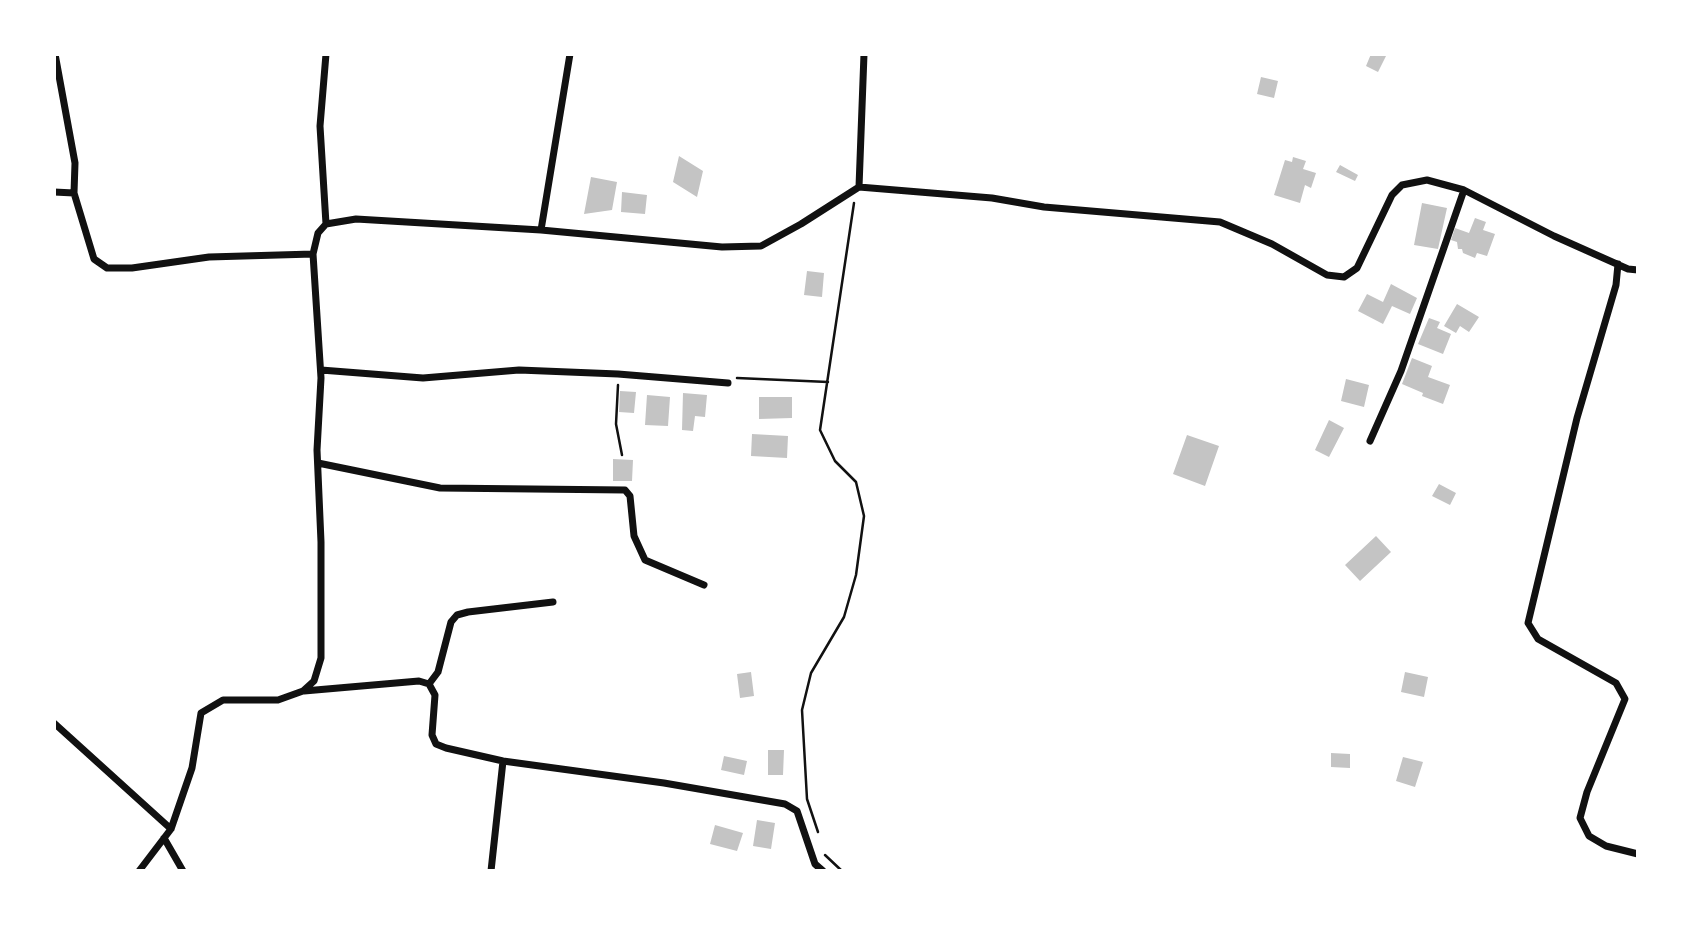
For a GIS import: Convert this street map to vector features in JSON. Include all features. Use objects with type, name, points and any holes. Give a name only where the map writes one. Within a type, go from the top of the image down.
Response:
[{"type":"street","points":[[55,54],[75,163],[74,193],[94,259],[107,268],[132,268],[209,257],[313,254]]},
{"type":"street","points":[[326,54],[320,126],[326,224]]},
{"type":"street","points":[[541,230],[570,54]]},
{"type":"street","points":[[859,187],[864,54]]},
{"type":"street","points":[[303,691],[314,681],[321,658],[318,463],[321,370],[313,254],[318,233],[326,224],[356,219],[541,230],[722,247],[761,246],[801,225],[859,187],[1220,222],[1272,244],[1327,275],[1344,277],[1357,268],[1392,195],[1402,185],[1427,180],[1464,190],[1554,236],[1638,271]]},
{"type":"street","points":[[1370,441],[1401,371],[1464,190]]},
{"type":"street","points":[[54,192],[74,193]]},
{"type":"street","points":[[1618,264],[1616,285],[1577,418],[1528,623],[1538,639],[1616,683],[1625,699],[1587,792],[1580,818],[1589,836],[1606,846],[1638,854]]},
{"type":"street","points":[[321,370],[424,378],[519,370],[618,374],[728,383]]},
{"type":"street","points":[[318,463],[440,488],[625,491],[630,496],[634,536],[645,560],[704,585]]},
{"type":"street","points":[[429,684],[438,672],[450,622],[457,615],[553,602]]},
{"type":"street","points":[[139,871],[171,829],[192,768],[201,713],[223,700],[278,700],[303,691],[419,681],[429,684],[435,695],[432,735],[436,744],[466,754],[503,761],[664,783],[785,804],[797,811],[815,864],[823,871]]},
{"type":"street","points":[[54,723],[171,829]]},
{"type":"street","points":[[491,871],[503,761]]},
{"type":"street","points":[[164,838],[183,871]]},
{"type":"path","points":[[818,832],[807,799],[802,710],[811,673],[844,617],[856,575],[864,516],[856,482],[835,461],[820,430],[854,203],[859,187]]},
{"type":"path","points":[[618,374],[616,424],[622,455]]},
{"type":"path","points":[[728,383],[739,377],[828,382]]},
{"type":"path","points":[[825,855],[842,871]]},
{"type":"building","points":[[1371,54],[1387,54],[1378,72],[1366,66]]},
{"type":"building","points":[[1261,77],[1278,81],[1274,98],[1257,94]]},
{"type":"building","points":[[679,156],[703,171],[697,197],[673,182]]},
{"type":"building","points":[[1293,157],[1306,161],[1303,169],[1316,173],[1311,188],[1305,185],[1300,203],[1274,195],[1285,160],[1292,162]]},
{"type":"building","points":[[1340,165],[1358,175],[1355,181],[1336,172]]},
{"type":"building","points":[[591,177],[617,182],[612,210],[584,214]]},
{"type":"building","points":[[622,192],[647,195],[645,214],[621,212]]},
{"type":"building","points":[[1422,203],[1447,208],[1438,249],[1414,245]]},
{"type":"building","points":[[1475,218],[1486,222],[1483,230],[1495,234],[1487,256],[1477,253],[1475,258],[1463,253],[1462,249],[1458,249],[1457,242],[1451,240],[1455,228],[1469,233]]},
{"type":"building","points":[[807,271],[824,273],[822,297],[804,295]]},
{"type":"building","points":[[1391,284],[1417,298],[1410,314],[1392,306],[1383,324],[1358,311],[1367,294],[1383,302]]},
{"type":"building","points":[[1457,304],[1479,317],[1469,332],[1460,326],[1456,333],[1444,326]]},
{"type":"building","points":[[1429,318],[1440,322],[1437,328],[1451,334],[1443,354],[1418,344]]},
{"type":"building","points":[[1412,358],[1432,366],[1428,377],[1450,385],[1443,404],[1402,384]]},
{"type":"building","points":[[1346,379],[1369,385],[1364,407],[1341,401]]},
{"type":"building","points":[[620,391],[636,392],[634,413],[619,412]]},
{"type":"building","points":[[683,393],[707,395],[705,417],[695,416],[693,431],[682,430]]},
{"type":"building","points":[[647,395],[670,397],[668,426],[645,425]]},
{"type":"building","points":[[759,397],[792,397],[792,418],[759,419]]},
{"type":"building","points":[[1329,420],[1344,428],[1329,457],[1315,450]]},
{"type":"building","points":[[752,434],[788,436],[787,458],[751,456]]},
{"type":"building","points":[[1187,435],[1219,446],[1205,486],[1173,474]]},
{"type":"building","points":[[613,459],[633,460],[632,481],[613,481]]},
{"type":"building","points":[[1439,484],[1456,493],[1450,505],[1432,496]]},
{"type":"building","points":[[1376,536],[1391,552],[1360,581],[1345,565]]},
{"type":"building","points":[[751,672],[754,696],[740,698],[737,674]]},
{"type":"building","points":[[1405,672],[1428,677],[1424,697],[1401,692]]},
{"type":"building","points":[[768,750],[784,750],[783,775],[768,775]]},
{"type":"building","points":[[1331,753],[1350,754],[1350,768],[1331,767]]},
{"type":"building","points":[[724,756],[747,761],[744,775],[721,770]]},
{"type":"building","points":[[1403,757],[1423,762],[1415,787],[1396,781]]},
{"type":"building","points":[[757,820],[775,823],[771,849],[753,846]]},
{"type":"building","points":[[715,825],[743,833],[737,851],[710,844]]}]
